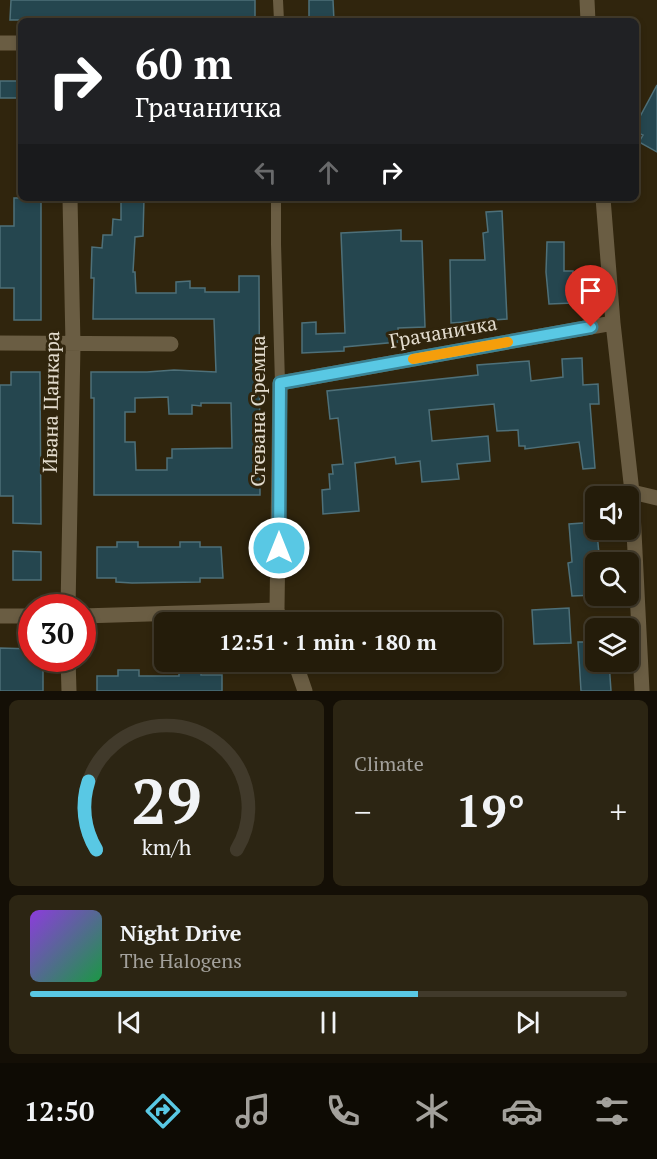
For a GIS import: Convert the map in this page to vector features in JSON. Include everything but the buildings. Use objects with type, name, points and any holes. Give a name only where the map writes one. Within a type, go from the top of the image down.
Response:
[{"type":"street","points":[[587,0],[588,18]]},
{"type":"street","points":[[0,43],[18,43]]},
{"type":"street","name":"Ивана Цанкара","points":[[68,594],[73,345],[70,201]]},
{"type":"street","points":[[603,201],[613,323],[631,486]]},
{"type":"street","name":"Грачаничка","points":[[280,383],[613,323]]},
{"type":"street","points":[[0,343],[171,344]]},
{"type":"street","name":"Стевана Сремца","points":[[279,612],[280,383]]},
{"type":"street","points":[[639,494],[657,498]]},
{"type":"street","points":[[634,540],[642,691]]},
{"type":"street","points":[[0,616],[18,616]]},
{"type":"street","points":[[96,616],[154,616]]},
{"type":"street","points":[[69,672],[69,691]]},
{"type":"street","points":[[298,672],[305,691]]},
{"type":"lane","points":[[278,0],[279,18]]},
{"type":"lane","name":"Стевана Сремца","points":[[276,201],[280,383]]},
{"type":"slow traffic","points":[[413,359],[508,342]]},
{"type":"route","points":[[279,548],[280,383],[591,327]]}]
